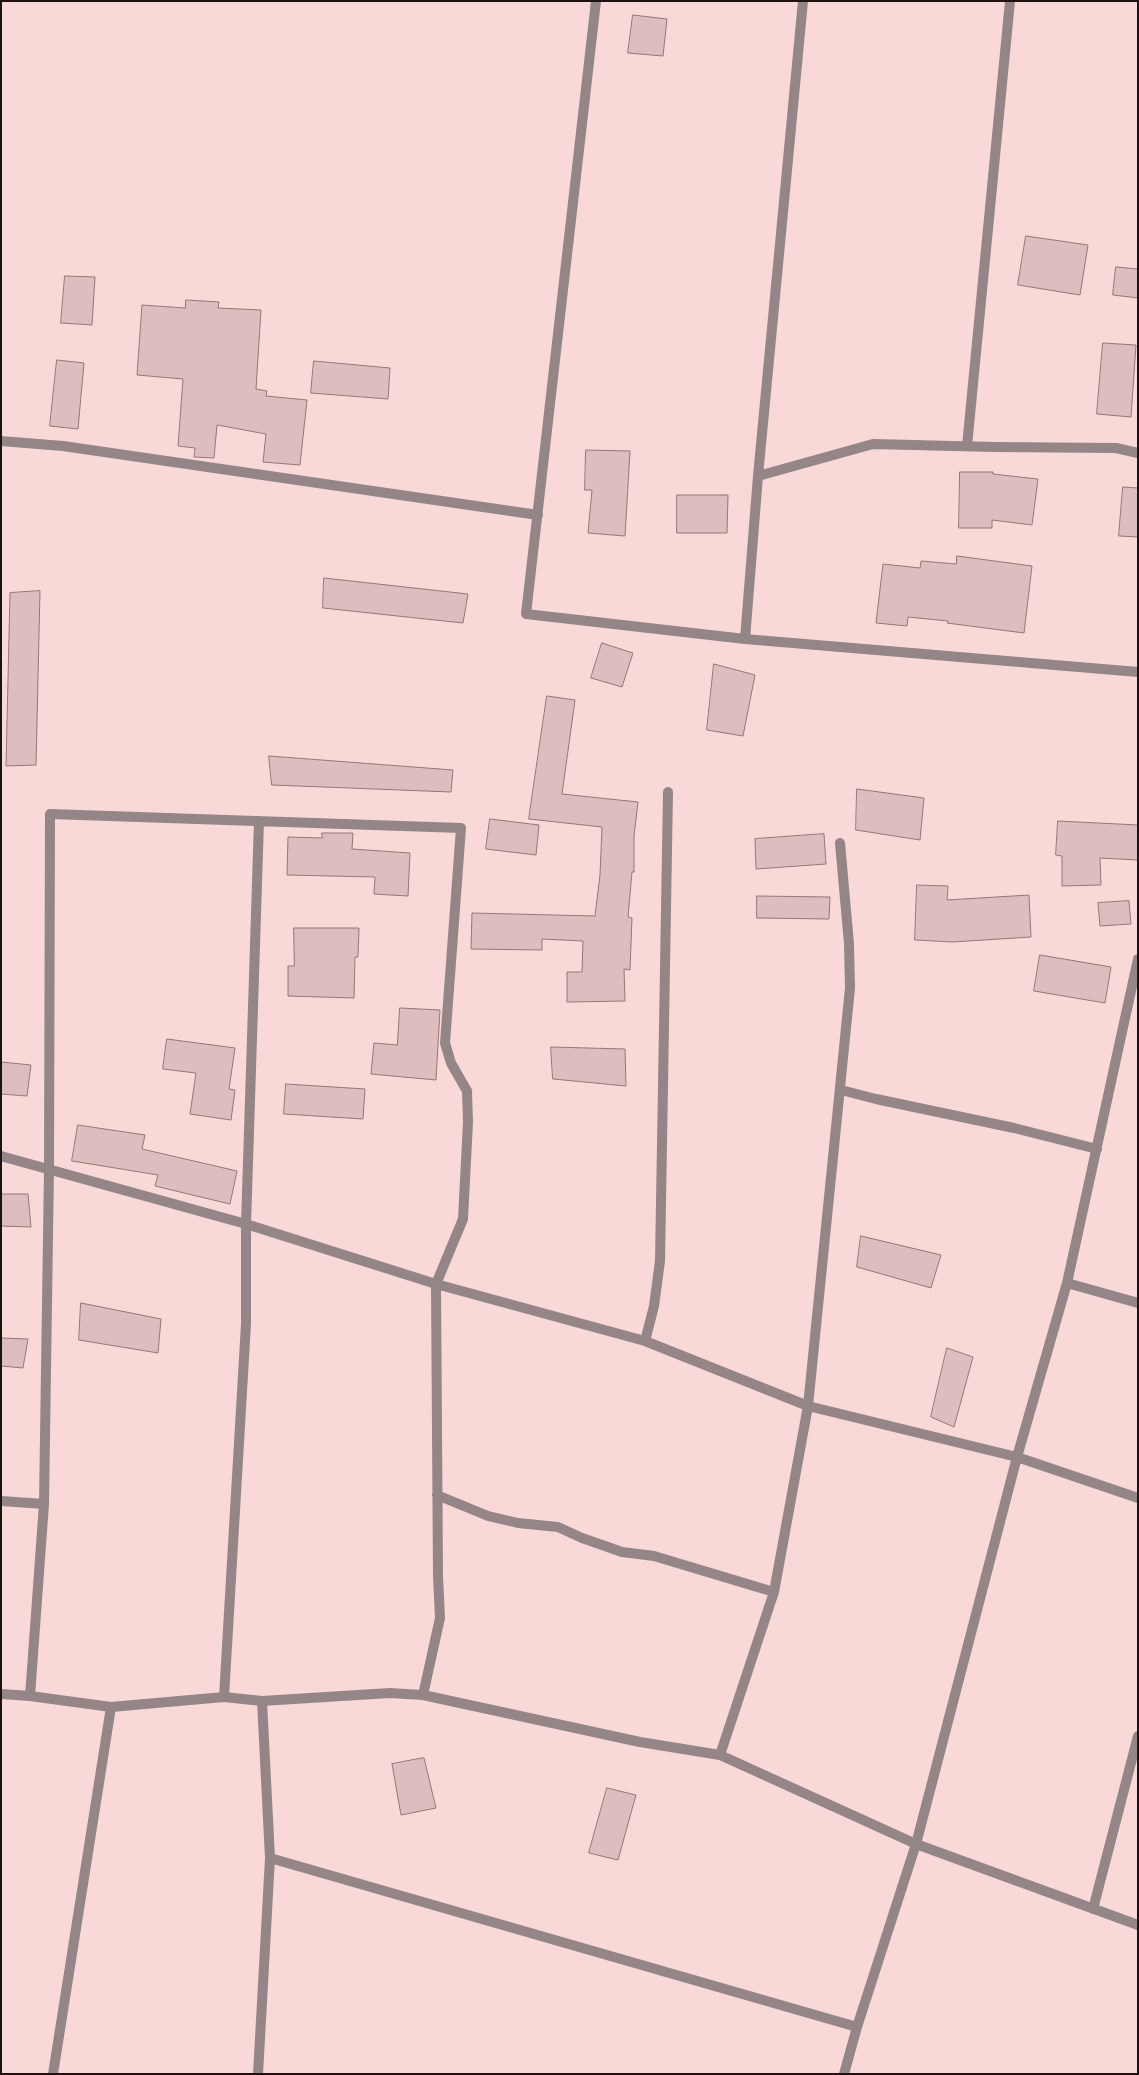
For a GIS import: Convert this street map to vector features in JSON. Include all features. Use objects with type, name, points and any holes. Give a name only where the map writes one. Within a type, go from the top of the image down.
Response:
[{"type":"street","points":[[596,1],[526,614],[745,639],[1138,672]]},
{"type":"street","points":[[745,639],[758,476],[803,1]]},
{"type":"street","points":[[967,446],[1010,1]]},
{"type":"street","points":[[1,441],[63,446],[538,515]]},
{"type":"street","points":[[758,476],[873,444],[1116,448],[1138,452]]},
{"type":"street","points":[[645,1341],[654,1306],[660,1262],[665,1056],[668,792]]},
{"type":"street","points":[[30,1696],[44,1504],[49,1170],[50,814],[461,828],[445,1044],[451,1063],[467,1091],[468,1122],[463,1219],[436,1284],[437,1495],[440,1618],[423,1695]]},
{"type":"street","points":[[224,1698],[246,1324],[246,1224],[259,821]]},
{"type":"street","points":[[720,1755],[774,1592],[808,1406],[840,1090],[850,973],[849,944],[840,843]]},
{"type":"street","points":[[844,2074],[857,2027],[916,1844],[1017,1457],[1067,1283],[1138,959]]},
{"type":"street","points":[[840,1090],[1014,1128],[1097,1149]]},
{"type":"street","points":[[1,1156],[246,1224],[436,1284],[645,1341],[808,1406],[1017,1457],[1138,1498]]},
{"type":"street","points":[[1067,1283],[1138,1303]]},
{"type":"street","points":[[437,1495],[488,1516],[518,1523],[558,1527],[582,1538],[622,1552],[654,1556],[774,1592]]},
{"type":"street","points":[[1,1501],[44,1504]]},
{"type":"street","points":[[1,1694],[111,1706],[224,1698],[262,1701],[390,1694],[423,1695],[640,1742],[720,1755],[916,1844],[1138,1925]]},
{"type":"street","points":[[258,2074],[270,1858],[262,1701]]},
{"type":"street","points":[[53,2074],[111,1706]]},
{"type":"street","points":[[1093,1909],[1138,1736]]},
{"type":"street","points":[[270,1858],[857,2027]]},
{"type":"building","points":[[633,15],[667,19],[663,56],[628,53]]},
{"type":"building","points":[[1026,236],[1088,245],[1080,295],[1018,285]]},
{"type":"building","points":[[1116,267],[1138,269],[1138,298],[1113,295]]},
{"type":"building","points":[[65,276],[95,277],[92,325],[61,323]]},
{"type":"building","points":[[186,300],[219,302],[218,308],[261,310],[256,389],[267,391],[266,396],[307,400],[300,465],[263,462],[266,434],[217,425],[214,458],[194,457],[195,448],[178,446],[183,379],[137,375],[142,305],[185,308]]},
{"type":"building","points":[[1103,343],[1136,345],[1131,417],[1097,414]]},
{"type":"building","points":[[57,360],[84,363],[78,429],[50,426]]},
{"type":"building","points":[[314,361],[390,368],[388,399],[311,393]]},
{"type":"building","points":[[586,450],[630,451],[625,536],[588,533],[592,490],[585,490]]},
{"type":"building","points":[[960,472],[993,472],[993,474],[1038,479],[1032,525],[992,520],[992,528],[959,528]]},
{"type":"building","points":[[1123,487],[1138,488],[1138,537],[1119,536]]},
{"type":"building","points":[[677,495],[728,495],[727,533],[677,533]]},
{"type":"building","points":[[957,556],[1032,566],[1024,633],[947,623],[948,621],[908,617],[907,626],[876,623],[883,564],[920,568],[921,561],[956,564]]},
{"type":"building","points":[[324,578],[468,594],[463,623],[323,608]]},
{"type":"building","points":[[40,591],[36,765],[6,766],[10,593]]},
{"type":"building","points":[[602,643],[633,653],[622,687],[591,678]]},
{"type":"building","points":[[714,664],[755,675],[743,736],[707,730]]},
{"type":"building","points":[[547,696],[575,700],[562,794],[638,802],[634,836],[634,872],[632,872],[628,917],[632,918],[630,970],[624,969],[625,1001],[567,1002],[567,972],[582,972],[583,941],[542,939],[542,950],[471,949],[472,913],[595,916],[600,875],[602,827],[529,819]]},
{"type":"building","points":[[269,756],[453,770],[451,792],[272,785]]},
{"type":"building","points":[[857,789],[924,798],[920,840],[856,830]]},
{"type":"building","points":[[490,819],[539,825],[536,855],[486,849]]},
{"type":"building","points":[[1058,821],[1138,825],[1138,860],[1100,858],[1101,885],[1062,886],[1062,856],[1056,855]]},
{"type":"building","points":[[322,833],[353,833],[352,849],[410,853],[408,896],[374,894],[375,877],[287,875],[288,837],[322,838]]},
{"type":"building","points":[[824,834],[826,864],[756,869],[755,839]]},
{"type":"building","points":[[917,885],[948,886],[947,900],[1029,895],[1031,937],[953,942],[915,940]]},
{"type":"building","points":[[757,896],[830,897],[829,919],[757,918]]},
{"type":"building","points":[[1129,901],[1131,924],[1100,926],[1098,903]]},
{"type":"building","points":[[294,928],[359,928],[358,957],[355,957],[354,998],[288,996],[288,966],[294,966]]},
{"type":"building","points":[[1040,955],[1111,967],[1105,1003],[1034,991]]},
{"type":"building","points":[[400,1008],[440,1010],[436,1080],[371,1074],[374,1043],[397,1045]]},
{"type":"building","points":[[167,1039],[235,1048],[229,1089],[235,1090],[231,1120],[190,1114],[196,1073],[163,1069]]},
{"type":"building","points":[[551,1047],[625,1049],[626,1086],[553,1079]]},
{"type":"building","points":[[1,1062],[31,1065],[27,1096],[1,1094]]},
{"type":"building","points":[[286,1084],[365,1089],[363,1119],[284,1114]]},
{"type":"building","points":[[78,1125],[145,1135],[142,1149],[237,1171],[230,1204],[155,1186],[158,1175],[72,1161]]},
{"type":"building","points":[[1,1194],[28,1194],[31,1227],[1,1226]]},
{"type":"building","points":[[861,1236],[941,1255],[931,1288],[857,1267]]},
{"type":"building","points":[[81,1303],[161,1319],[158,1353],[79,1340]]},
{"type":"building","points":[[1,1338],[28,1339],[23,1368],[1,1366]]},
{"type":"building","points":[[947,1348],[973,1357],[954,1427],[931,1417]]},
{"type":"building","points":[[424,1758],[436,1808],[401,1815],[392,1764]]},
{"type":"building","points":[[607,1788],[636,1795],[618,1860],[589,1853]]}]
